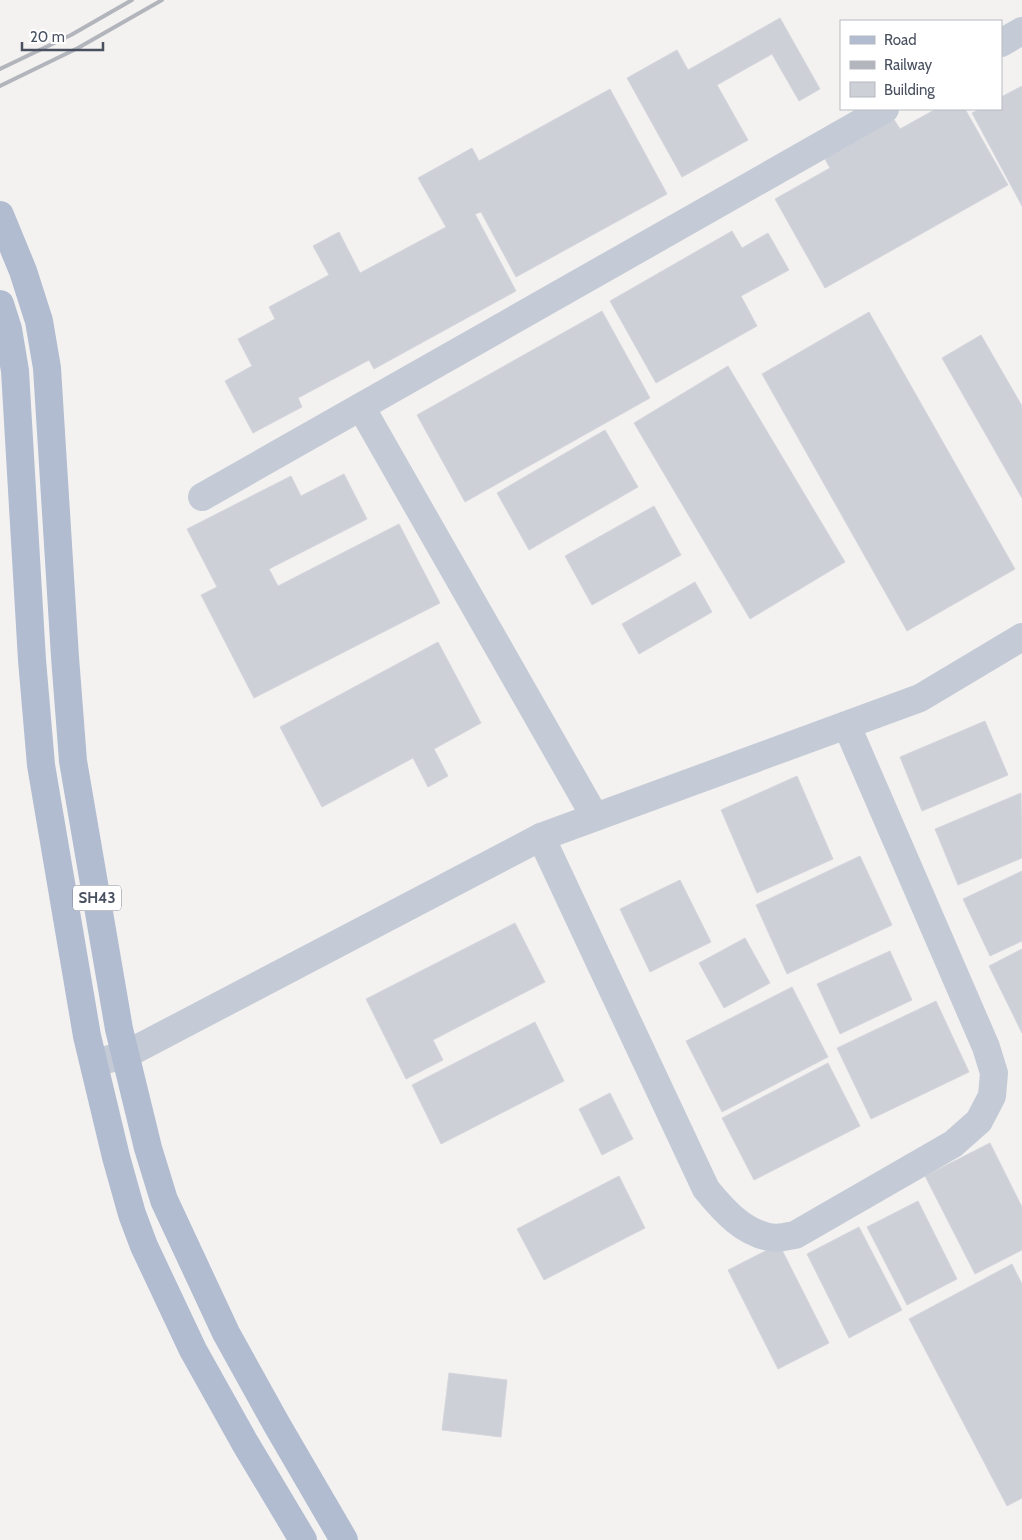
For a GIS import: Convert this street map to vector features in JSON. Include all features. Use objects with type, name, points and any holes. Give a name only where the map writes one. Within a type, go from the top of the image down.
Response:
[{"type":"main road","name":"SH43","points":[[0,215],[23,270],[39,321],[47,368],[73,761],[119,1029],[148,1148],[164,1200],[226,1333],[344,1540]]},
{"type":"main road","name":"SH43","points":[[0,304],[8,329],[15,371],[32,660],[41,765],[87,1036],[132,1214],[144,1246],[193,1350],[245,1444],[303,1540]]},
{"type":"street","points":[[1002,42],[1022,31]]},
{"type":"street","points":[[202,497],[883,110]]},
{"type":"street","points":[[361,407],[595,817]]},
{"type":"street","points":[[94,1063],[125,1055],[540,837],[920,698],[1022,638]]},
{"type":"street","points":[[540,837],[706,1189],[727,1214],[752,1232],[775,1238],[794,1235],[953,1144],[979,1121],[992,1096],[994,1073],[986,1047],[846,726]]},
{"type":"building","points":[[780,18],[820,89],[799,101],[772,54],[717,85],[748,140],[682,177],[627,78],[677,50],[688,70]]},
{"type":"building","points":[[1022,86],[1022,206],[972,113],[978,110],[1002,110],[1002,96]]},
{"type":"building","points":[[610,89],[667,194],[516,277],[481,212],[475,214],[516,291],[374,369],[369,360],[298,398],[302,407],[253,433],[225,381],[252,366],[238,339],[275,319],[269,307],[329,275],[313,246],[339,232],[360,273],[446,227],[418,178],[472,148],[479,161]]},
{"type":"building","points":[[934,110],[966,110],[1008,185],[825,288],[775,199],[830,168],[824,157],[893,118],[900,129]]},
{"type":"building","points":[[732,231],[742,248],[768,233],[789,270],[741,296],[757,326],[656,383],[610,301]]},
{"type":"building","points":[[602,311],[650,398],[465,502],[417,415]]},
{"type":"building","points":[[869,312],[1015,569],[907,631],[762,374]]},
{"type":"building","points":[[981,335],[1022,406],[1022,498],[942,358]]},
{"type":"building","points":[[728,366],[845,562],[750,619],[634,423]]},
{"type":"building","points":[[605,430],[638,487],[529,550],[497,493]]},
{"type":"building","points":[[344,474],[367,519],[269,569],[278,586],[399,524],[440,603],[254,698],[201,595],[217,587],[187,529],[291,476],[301,496]]},
{"type":"building","points":[[654,506],[681,555],[592,605],[565,556]]},
{"type":"building","points":[[695,582],[712,612],[639,654],[622,624]]},
{"type":"building","points":[[438,642],[481,723],[434,749],[448,776],[428,787],[413,758],[322,807],[280,727]]},
{"type":"building","points":[[985,721],[1008,775],[922,811],[900,757]]},
{"type":"building","points":[[797,776],[833,859],[757,893],[721,810]]},
{"type":"building","points":[[1021,793],[1022,858],[958,885],[935,829]]},
{"type":"building","points":[[860,856],[892,925],[787,974],[756,905]]},
{"type":"building","points":[[1022,871],[1022,941],[990,956],[963,899]]},
{"type":"building","points":[[680,880],[711,942],[650,972],[620,909]]},
{"type":"building","points":[[515,923],[545,982],[433,1040],[443,1060],[406,1079],[366,999]]},
{"type":"building","points":[[745,938],[770,983],[724,1008],[699,963]]},
{"type":"building","points":[[1022,949],[1022,1033],[989,966]]},
{"type":"building","points":[[890,951],[912,1000],[840,1034],[817,984]]},
{"type":"building","points":[[792,987],[828,1057],[722,1112],[686,1041]]},
{"type":"building","points":[[936,1001],[969,1072],[871,1119],[837,1048]]},
{"type":"building","points":[[535,1022],[564,1081],[441,1144],[412,1085]]},
{"type":"building","points":[[828,1063],[860,1126],[754,1180],[722,1118]]},
{"type":"building","points":[[610,1093],[633,1139],[602,1155],[579,1109]]},
{"type":"building","points":[[990,1143],[1022,1207],[1022,1250],[975,1274],[925,1176]]},
{"type":"building","points":[[619,1176],[645,1228],[544,1280],[517,1229]]},
{"type":"building","points":[[918,1201],[957,1279],[907,1305],[867,1227]]},
{"type":"building","points":[[859,1227],[902,1310],[849,1338],[807,1254]]},
{"type":"building","points":[[779,1244],[829,1343],[778,1369],[728,1270]]},
{"type":"building","points":[[1012,1264],[1022,1284],[1022,1498],[1007,1506],[909,1319]]},
{"type":"building","points":[[449,1373],[507,1380],[501,1437],[442,1430]]},
{"type":"railway","points":[[0,69],[71,35],[132,0]]},
{"type":"railway","points":[[0,86],[78,48],[162,0]]}]
